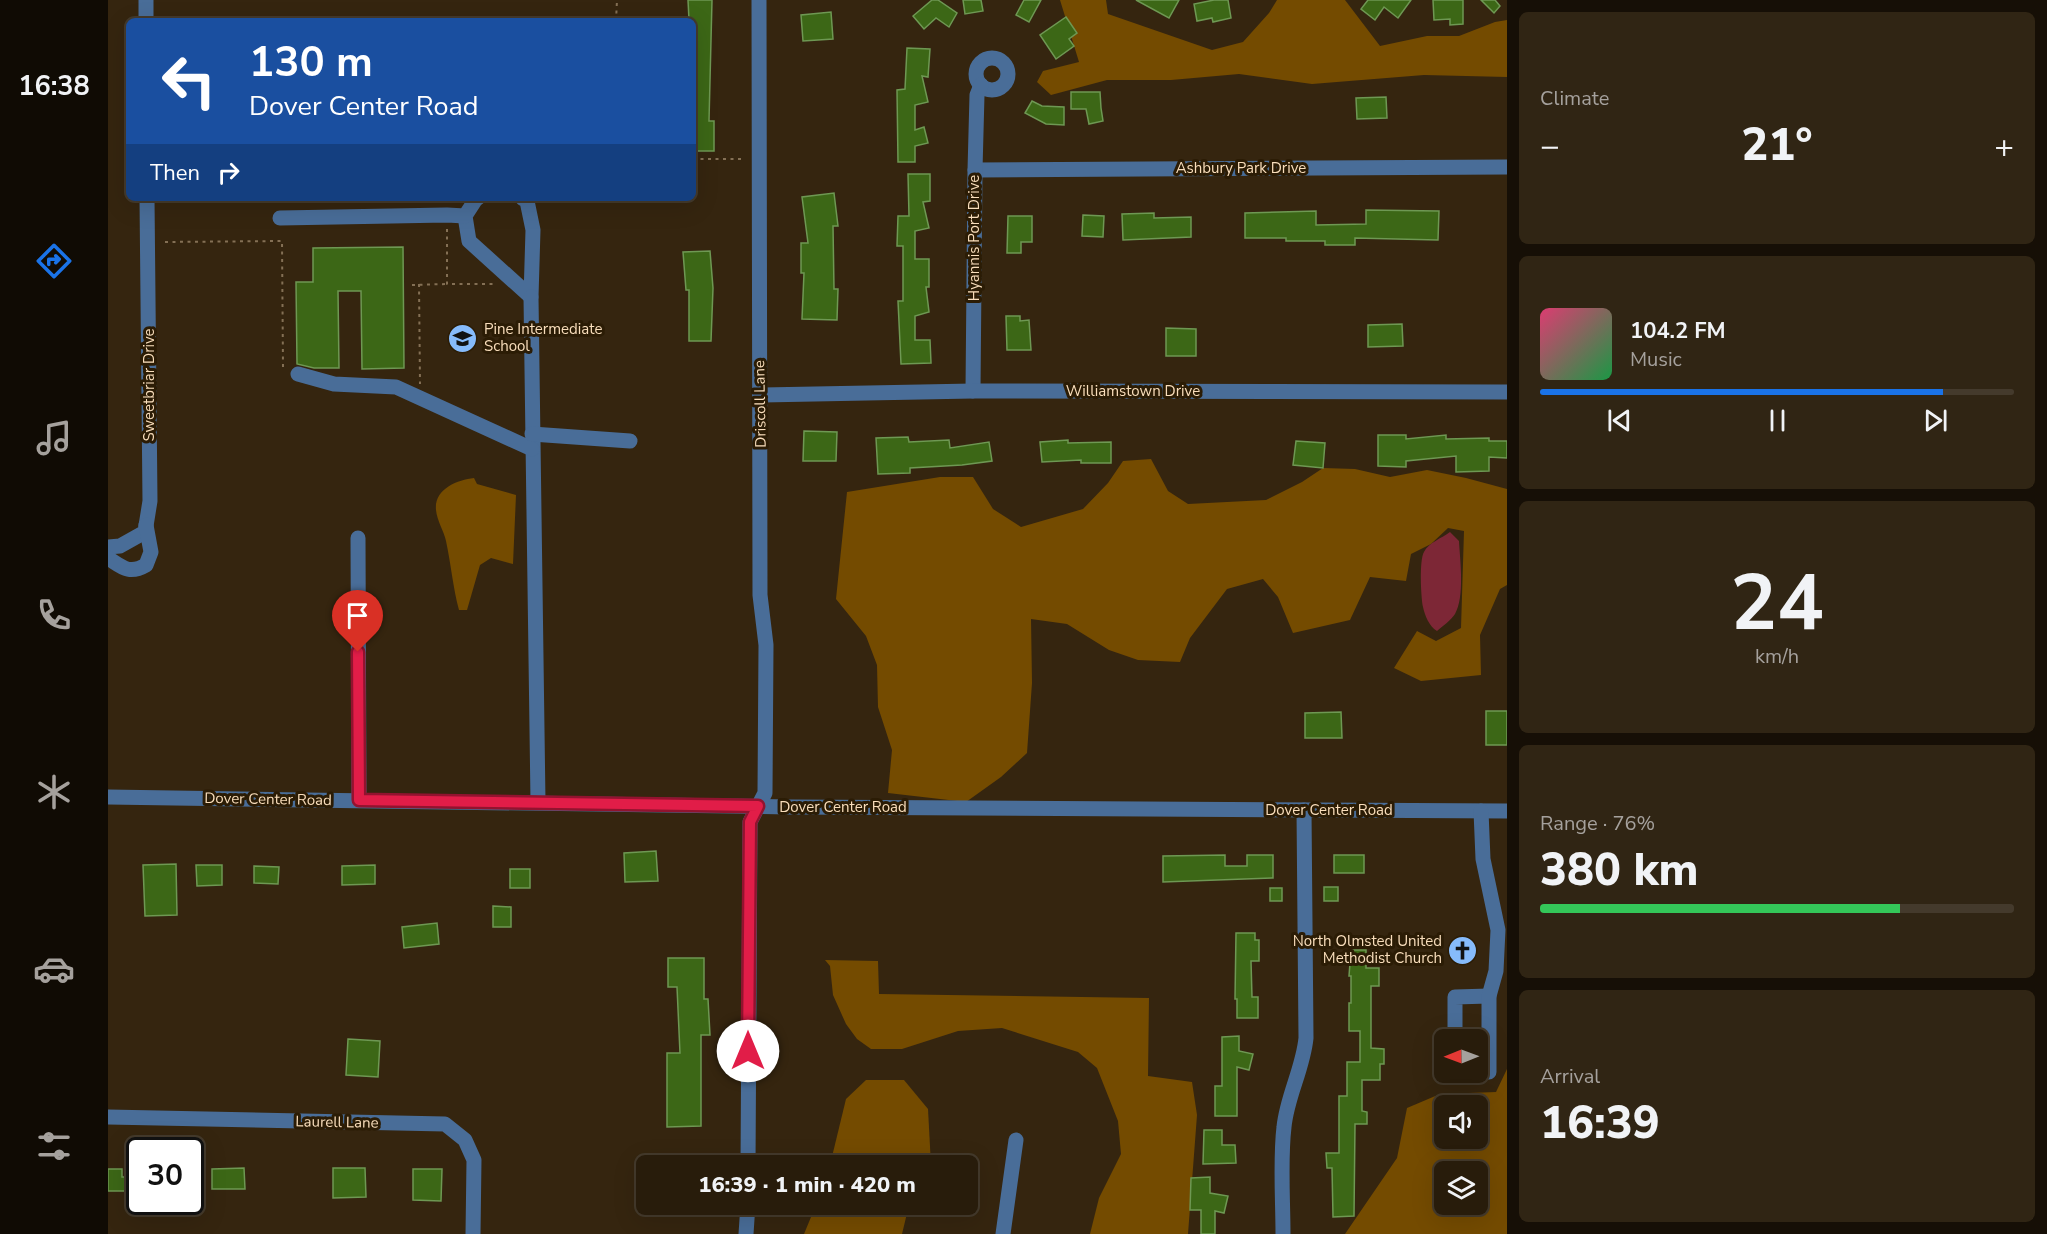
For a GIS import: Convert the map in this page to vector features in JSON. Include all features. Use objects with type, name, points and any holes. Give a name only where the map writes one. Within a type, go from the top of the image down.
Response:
[{"type":"street","points":[[146,0],[146,18]]},
{"type":"street","name":"Driscoll Lane","points":[[748,1155],[750,822],[765,793],[766,748],[766,645],[760,595],[759,0]]},
{"type":"street","name":"Hyannis Port Drive","points":[[973,391],[975,170],[977,95],[981,86]]},
{"type":"street","name":"Ashbury Park Drive","points":[[975,170],[1507,167]]},
{"type":"street","name":"Sweetbriar Drive","points":[[108,558],[129,570],[138,570],[146,565],[151,552],[146,525],[150,501],[147,201]]},
{"type":"street","points":[[475,201],[465,216],[469,241],[531,297]]},
{"type":"street","points":[[527,201],[533,230],[532,442],[537,802]]},
{"type":"street","points":[[279,219],[465,216]]},
{"type":"street","points":[[298,374],[334,384],[396,387],[420,399],[532,442],[630,441]]},
{"type":"street","name":"Williamstown Drive","points":[[760,395],[973,391],[1507,392]]},
{"type":"street","points":[[108,547],[120,546],[145,532],[146,525]]},
{"type":"street","points":[[358,538],[359,800]]},
{"type":"street","name":"Dover Center Road","points":[[108,797],[758,806],[1507,811]]},
{"type":"street","points":[[1283,1234],[1284,1128],[1288,1106],[1304,1056],[1306,1038],[1304,810]]},
{"type":"street","points":[[1481,811],[1483,859],[1498,930],[1496,971],[1489,996],[1488,1072]]},
{"type":"street","points":[[1455,1029],[1455,997],[1489,996]]},
{"type":"street","name":"Laurell Lane","points":[[108,1117],[446,1124],[465,1140],[474,1160],[473,1234]]},
{"type":"street","points":[[1003,1234],[1016,1140]]},
{"type":"street","points":[[746,1234],[747,1215]]},
{"type":"path","points":[[616,18],[617,0]]},
{"type":"path","points":[[696,159],[742,159]]},
{"type":"path","points":[[447,226],[447,284]]},
{"type":"path","points":[[165,242],[282,241],[283,367],[298,374]]},
{"type":"path","points":[[419,284],[420,399]]},
{"type":"path","points":[[412,285],[500,284]]},
{"type":"shaded area","points":[[1060,0],[1106,0],[1108,14],[1212,50],[1243,42],[1269,13],[1277,0],[1345,0],[1380,46],[1427,36],[1459,36],[1495,22],[1507,20],[1507,77],[1424,75],[1312,84],[1239,74],[1171,80],[1107,80],[1051,95],[1037,82],[1043,71],[1079,62]]},
{"type":"shaded area","points":[[1151,459],[1168,491],[1188,504],[1266,500],[1302,482],[1323,468],[1355,469],[1390,477],[1427,470],[1507,489],[1507,585],[1500,589],[1480,635],[1481,675],[1421,681],[1394,668],[1417,631],[1436,641],[1461,628],[1464,531],[1448,528],[1431,544],[1411,554],[1406,581],[1370,577],[1350,620],[1293,633],[1278,597],[1263,579],[1227,589],[1190,638],[1180,662],[1138,660],[1109,650],[1067,624],[1031,619],[1032,683],[1027,753],[1001,777],[966,802],[888,793],[892,750],[878,707],[877,665],[866,636],[836,599],[847,492],[940,477],[973,477],[993,509],[1021,527],[1083,509],[1108,483],[1123,461]]},
{"type":"shaded area","points":[[474,478],[477,484],[516,495],[513,564],[491,558],[480,565],[467,610],[459,610],[436,503],[443,491],[454,483]]},
{"type":"shaded area","points":[[1450,532],[1459,541],[1460,598],[1455,614],[1437,631],[1428,620],[1423,607],[1421,563],[1426,549]]},
{"type":"shaded area","points":[[825,960],[878,961],[879,994],[1149,998],[1148,1076],[1192,1082],[1197,1115],[1188,1234],[1090,1234],[1099,1198],[1121,1154],[1118,1121],[1097,1068],[1078,1052],[1002,1028],[958,1031],[902,1049],[871,1049],[857,1039],[846,1024],[833,995],[830,966]]},
{"type":"shaded area","points":[[1507,1069],[1507,1234],[1345,1234],[1397,1158],[1407,1108],[1434,1097],[1434,1149],[1488,1149],[1488,1095],[1438,1095],[1496,1092]]},
{"type":"shaded area","points":[[866,1080],[904,1080],[928,1109],[930,1155],[832,1155],[846,1099]]},
{"type":"shaded area","points":[[812,1215],[907,1215],[902,1234],[804,1234]]},
{"type":"building","points":[[688,0],[712,0],[709,121],[714,121],[714,151],[696,151],[696,18],[689,18]]},
{"type":"building","points":[[932,0],[938,0],[957,13],[949,27],[936,18],[924,29],[913,16]]},
{"type":"building","points":[[963,0],[981,0],[983,11],[965,14]]},
{"type":"building","points":[[1024,0],[1041,0],[1029,22],[1016,15]]},
{"type":"building","points":[[1136,0],[1179,0],[1169,18]]},
{"type":"building","points":[[1228,0],[1231,18],[1213,22],[1212,18],[1197,21],[1194,4]]},
{"type":"building","points":[[1368,0],[1411,0],[1398,18],[1384,7],[1375,20],[1361,9]]},
{"type":"building","points":[[1433,0],[1463,0],[1463,24],[1450,25],[1450,19],[1434,20]]},
{"type":"building","points":[[1481,0],[1495,0],[1500,6],[1494,13]]},
{"type":"building","points":[[831,12],[833,39],[803,41],[801,15]]},
{"type":"building","points":[[1066,17],[1077,33],[1069,39],[1074,46],[1056,59],[1040,35]]},
{"type":"building","points":[[907,48],[930,49],[928,77],[922,76],[928,102],[915,105],[915,130],[924,127],[928,143],[915,146],[915,162],[898,162],[897,90],[905,89]]},
{"type":"building","points":[[1071,92],[1100,92],[1103,121],[1089,124],[1086,109],[1071,109]]},
{"type":"building","points":[[1386,97],[1387,118],[1357,119],[1356,98]]},
{"type":"building","points":[[1032,101],[1042,106],[1064,107],[1064,125],[1046,124],[1025,113]]},
{"type":"building","points":[[908,174],[930,174],[930,201],[923,202],[929,228],[915,231],[915,259],[929,259],[929,287],[926,287],[929,312],[915,316],[915,340],[930,340],[931,363],[901,364],[898,301],[903,301],[903,246],[897,246],[898,216],[909,216]]},
{"type":"building","points":[[834,193],[838,226],[833,226],[834,289],[838,289],[837,320],[802,319],[804,273],[801,273],[801,243],[808,243],[802,197]]},
{"type":"building","points":[[1366,210],[1439,211],[1438,240],[1355,238],[1355,245],[1325,245],[1325,241],[1245,238],[1245,213],[1316,211],[1316,225],[1366,224]]},
{"type":"building","points":[[1154,213],[1154,218],[1191,217],[1191,237],[1123,240],[1122,214]]},
{"type":"building","points":[[1083,215],[1104,216],[1103,237],[1082,236]]},
{"type":"building","points":[[1008,216],[1032,216],[1032,242],[1021,242],[1021,253],[1007,253]]},
{"type":"building","points":[[403,247],[404,368],[362,369],[361,291],[338,291],[339,368],[314,368],[297,364],[296,282],[313,282],[313,248]]},
{"type":"building","points":[[710,251],[713,288],[711,341],[689,341],[689,290],[686,290],[683,252]]},
{"type":"building","points":[[1006,316],[1020,316],[1020,321],[1029,320],[1031,350],[1007,350]]},
{"type":"building","points":[[1402,324],[1403,346],[1368,347],[1368,325]]},
{"type":"building","points":[[1166,328],[1196,329],[1196,356],[1166,356]]},
{"type":"building","points":[[804,431],[837,432],[836,461],[803,461]]},
{"type":"building","points":[[1378,435],[1406,435],[1406,439],[1446,435],[1446,439],[1489,438],[1489,441],[1507,441],[1507,458],[1489,457],[1489,471],[1456,472],[1456,456],[1406,461],[1406,467],[1378,466]]},
{"type":"building","points":[[908,437],[909,442],[949,440],[950,448],[989,442],[992,461],[910,468],[910,473],[878,474],[876,438]]},
{"type":"building","points":[[1068,440],[1068,443],[1111,442],[1111,463],[1081,463],[1081,460],[1042,462],[1040,442]]},
{"type":"building","points":[[1296,441],[1325,443],[1323,468],[1293,465]]},
{"type":"building","points":[[1486,711],[1507,711],[1507,745],[1486,745]]},
{"type":"building","points":[[1341,712],[1342,738],[1305,738],[1305,713]]},
{"type":"building","points":[[656,851],[658,881],[625,882],[624,853]]},
{"type":"building","points":[[1225,855],[1225,866],[1247,866],[1247,855],[1273,855],[1273,878],[1163,882],[1163,856]]},
{"type":"building","points":[[1334,855],[1364,855],[1364,873],[1334,873]]},
{"type":"building","points":[[176,864],[177,915],[145,916],[143,865]]},
{"type":"building","points":[[196,865],[222,865],[222,885],[197,886]]},
{"type":"building","points":[[375,865],[375,884],[342,885],[342,866]]},
{"type":"building","points":[[254,866],[279,867],[278,884],[254,883]]},
{"type":"building","points":[[510,869],[530,869],[530,888],[510,888]]},
{"type":"building","points":[[1324,887],[1338,887],[1338,901],[1324,901]]},
{"type":"building","points":[[1270,888],[1282,888],[1282,901],[1270,901]]},
{"type":"building","points":[[493,906],[511,907],[511,927],[493,927]]},
{"type":"building","points":[[437,923],[439,944],[404,948],[402,927]]},
{"type":"building","points":[[1236,933],[1255,933],[1255,940],[1259,940],[1259,961],[1251,961],[1252,997],[1258,997],[1258,1018],[1237,1018]]},
{"type":"building","points":[[1351,950],[1366,950],[1366,968],[1379,968],[1379,986],[1371,986],[1371,1048],[1384,1049],[1384,1064],[1380,1064],[1380,1080],[1362,1080],[1362,1111],[1367,1112],[1367,1124],[1355,1124],[1354,1216],[1333,1217],[1332,1168],[1327,1168],[1326,1153],[1339,1153],[1339,1096],[1347,1096],[1347,1062],[1360,1062],[1360,1031],[1349,1031]]},
{"type":"building","points":[[668,958],[704,958],[704,999],[708,999],[710,1035],[701,1035],[701,1126],[667,1127],[667,1053],[680,1053],[677,987],[668,987]]},
{"type":"building","points":[[1239,1036],[1239,1051],[1253,1054],[1249,1070],[1237,1067],[1237,1116],[1215,1116],[1215,1086],[1222,1086],[1222,1037]]},
{"type":"building","points":[[348,1039],[380,1041],[378,1077],[346,1075]]},
{"type":"building","points":[[1204,1130],[1222,1130],[1222,1145],[1235,1145],[1236,1163],[1203,1164]]},
{"type":"building","points":[[244,1168],[245,1189],[212,1189],[212,1169]]},
{"type":"building","points":[[333,1168],[365,1168],[366,1197],[333,1198]]},
{"type":"building","points":[[108,1169],[122,1169],[122,1177],[126,1177],[126,1191],[108,1191]]},
{"type":"building","points":[[413,1169],[442,1169],[441,1201],[413,1200]]},
{"type":"building","points":[[1210,1177],[1210,1193],[1228,1196],[1224,1213],[1215,1211],[1215,1234],[1201,1234],[1201,1210],[1190,1210],[1191,1178]]},
{"type":"place","name":"Pine Intermediate School","points":[[463,338]]},
{"type":"place","name":"North Olmsted United Methodist Church","points":[[1463,950]]},
{"type":"route","points":[[358,652],[359,800],[758,806],[750,822],[748,1051]]}]
